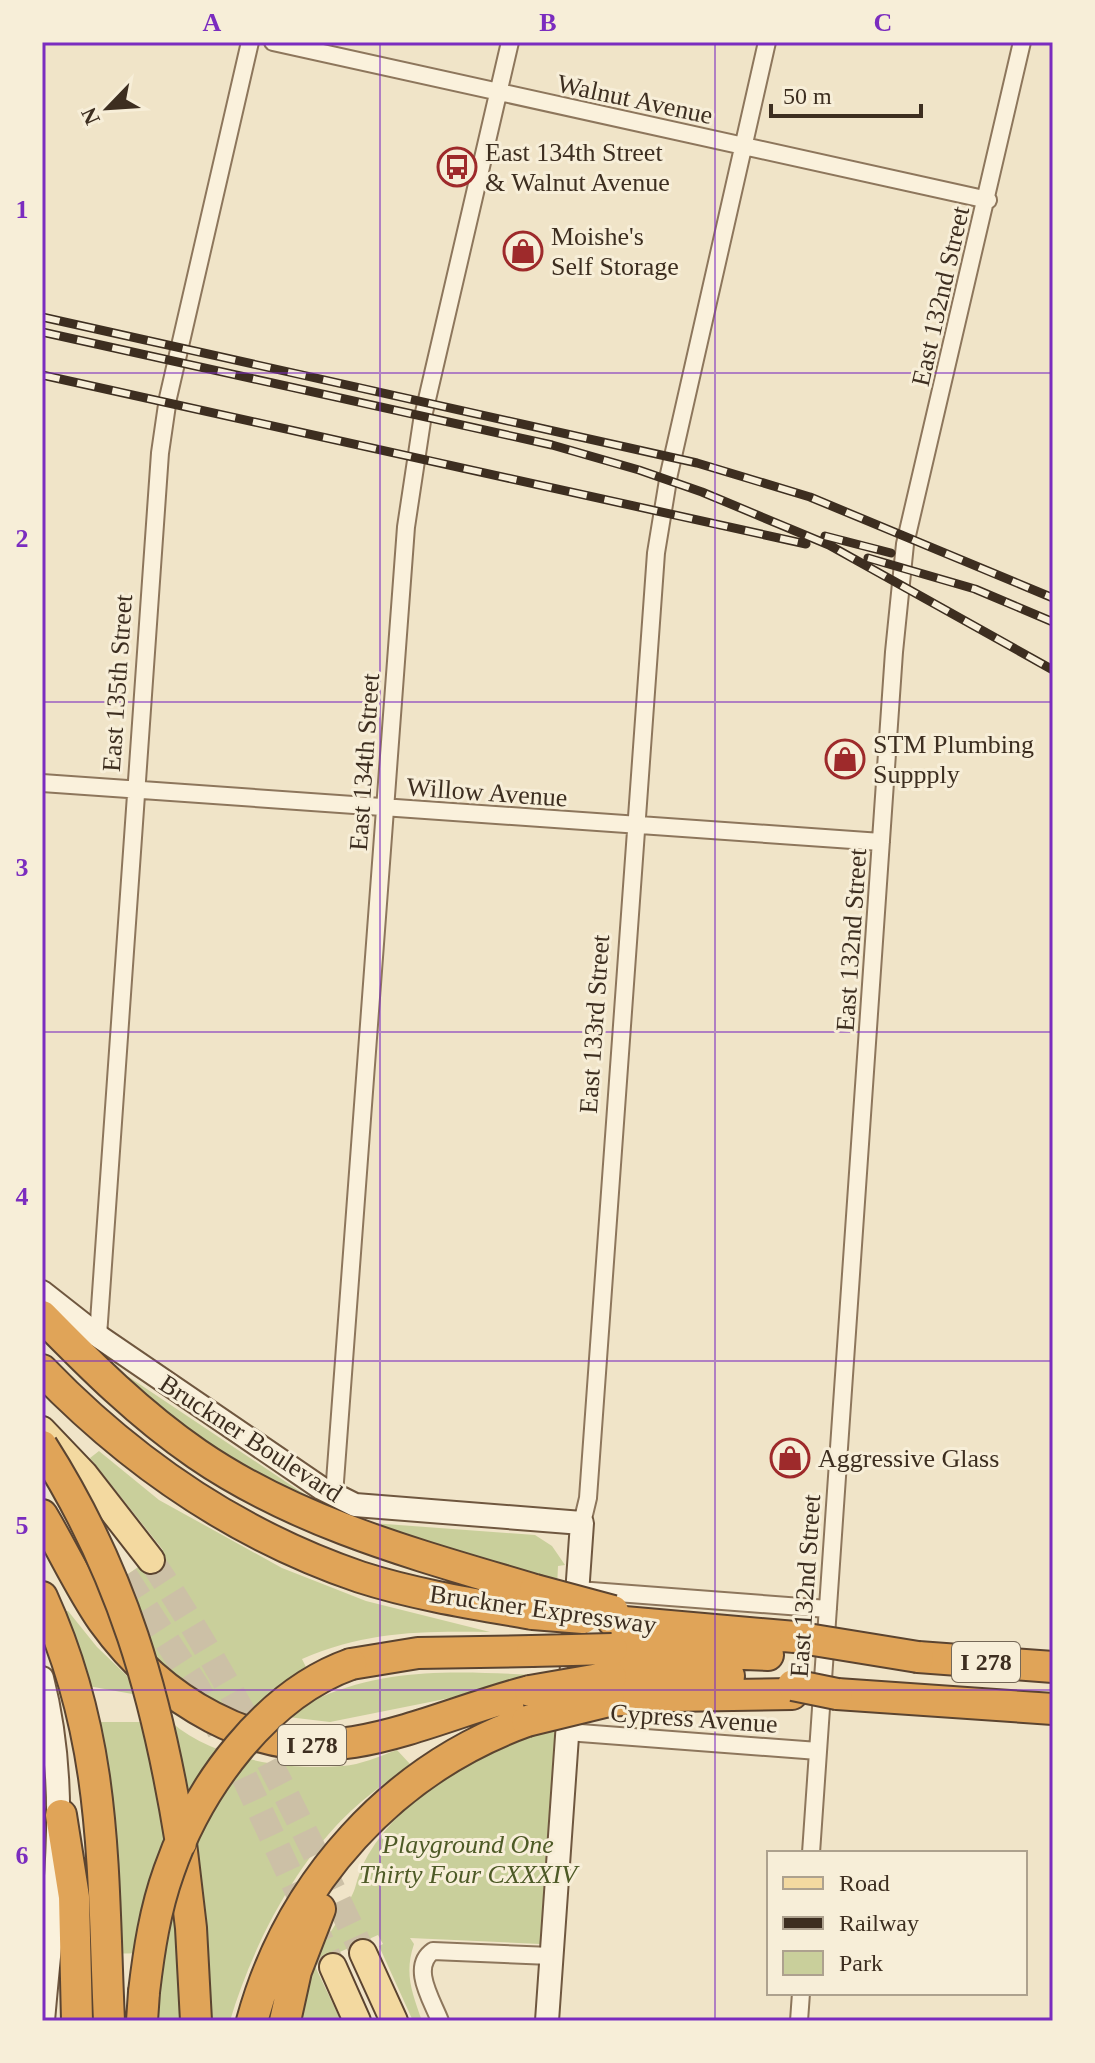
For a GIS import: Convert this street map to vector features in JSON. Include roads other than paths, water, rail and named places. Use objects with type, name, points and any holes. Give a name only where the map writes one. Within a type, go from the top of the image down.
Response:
[{"type":"highway","points":[[42,1316],[139,1410],[236,1478],[285,1505],[534,1602]]},
{"type":"highway","name":"Bruckner Expressway","points":[[42,1370],[137,1459],[229,1518],[294,1552],[362,1577],[436,1597],[534,1602],[612,1652],[689,1628],[793,1668]]},
{"type":"highway","points":[[42,1446],[109,1566],[150,1691],[181,1843],[192,1942],[196,2021]]},
{"type":"highway","name":"I 278","points":[[42,1515],[89,1598],[120,1642],[146,1670],[198,1710],[255,1735],[323,1746],[529,1706]]},
{"type":"highway","points":[[42,1597],[77,1687],[94,1764],[109,2021]]},
{"type":"highway","points":[[612,1652],[686,1695],[793,1668]]},
{"type":"highway","points":[[252,2021],[271,1966],[293,1921],[358,1831],[398,1793],[443,1760],[489,1735],[612,1652]]},
{"type":"highway","points":[[143,2006],[160,1899],[177,1847],[203,1800],[238,1752],[284,1703],[314,1680],[351,1664],[418,1653],[612,1652],[793,1668]]},
{"type":"highway","name":"I 278","points":[[793,1668],[918,1657],[1053,1667]]},
{"type":"highway","name":"I 278","points":[[793,1668],[837,1694],[1053,1709]]},
{"type":"highway","points":[[61,1815],[74,1897],[77,2021]]},
{"type":"highway","points":[[285,2021],[310,1929],[358,1831]]},
{"type":"main road","points":[[42,1430],[84,1474],[151,1560]]},
{"type":"main road","points":[[42,1471],[125,1576]]},
{"type":"main road","points":[[363,1953],[394,2021]]},
{"type":"main road","points":[[333,1967],[357,2021]]},
{"type":"street","name":"East 135th Street","points":[[98,1336],[165,421],[250,42]]},
{"type":"street","name":"Walnut Avenue","points":[[273,42],[988,200]]},
{"type":"street","name":"East 134th Street","points":[[334,1495],[410,489],[422,421],[510,42]]},
{"type":"street","name":"East 133rd Street","points":[[547,2021],[582,1523],[588,1498],[661,519],[767,42]]},
{"type":"street","name":"East 132nd Street","points":[[811,1851],[881,842],[905,544],[988,200],[1022,42]]},
{"type":"street","name":"Willow Avenue","points":[[42,783],[881,842]]},
{"type":"street","name":"Bruckner Boulevard","points":[[42,1292],[98,1336],[334,1495],[355,1505],[582,1523]]},
{"type":"street","points":[[578,1590],[828,1609]]},
{"type":"street","points":[[43,2021],[61,1815],[58,1756],[44,1691]]},
{"type":"street","name":"Cypress Avenue","points":[[567,1732],[818,1751]]},
{"type":"street","points":[[440,2021],[421,1968],[424,1958],[433,1951],[551,1956]]},
{"type":"street","points":[[799,2021],[801,1995]]},
{"type":"tunnel","points":[[151,1560],[238,1704],[290,1802],[363,1953]]},
{"type":"tunnel","points":[[125,1576],[196,1686],[241,1770],[333,1967]]},
{"type":"railway","points":[[42,317],[697,463],[810,497],[1053,598]]},
{"type":"railway","points":[[42,332],[552,445],[639,470],[702,492],[829,545],[1053,670]]},
{"type":"railway","points":[[42,375],[806,544]]},
{"type":"railway","points":[[825,536],[891,553]]},
{"type":"railway","points":[[868,558],[975,589],[1053,622]]},
{"type":"place","name":"East 134th Street & Walnut Avenue","points":[[457,167]]},
{"type":"place","name":"Moishe's Self Storage","points":[[523,251]]},
{"type":"place","name":"STM Plumbing Suppply","points":[[845,759]]},
{"type":"place","name":"Aggressive Glass","points":[[790,1458]]},
{"type":"park label","name":"Playground One Thirty Four CXXXIV","points":[[468,1859]]}]
